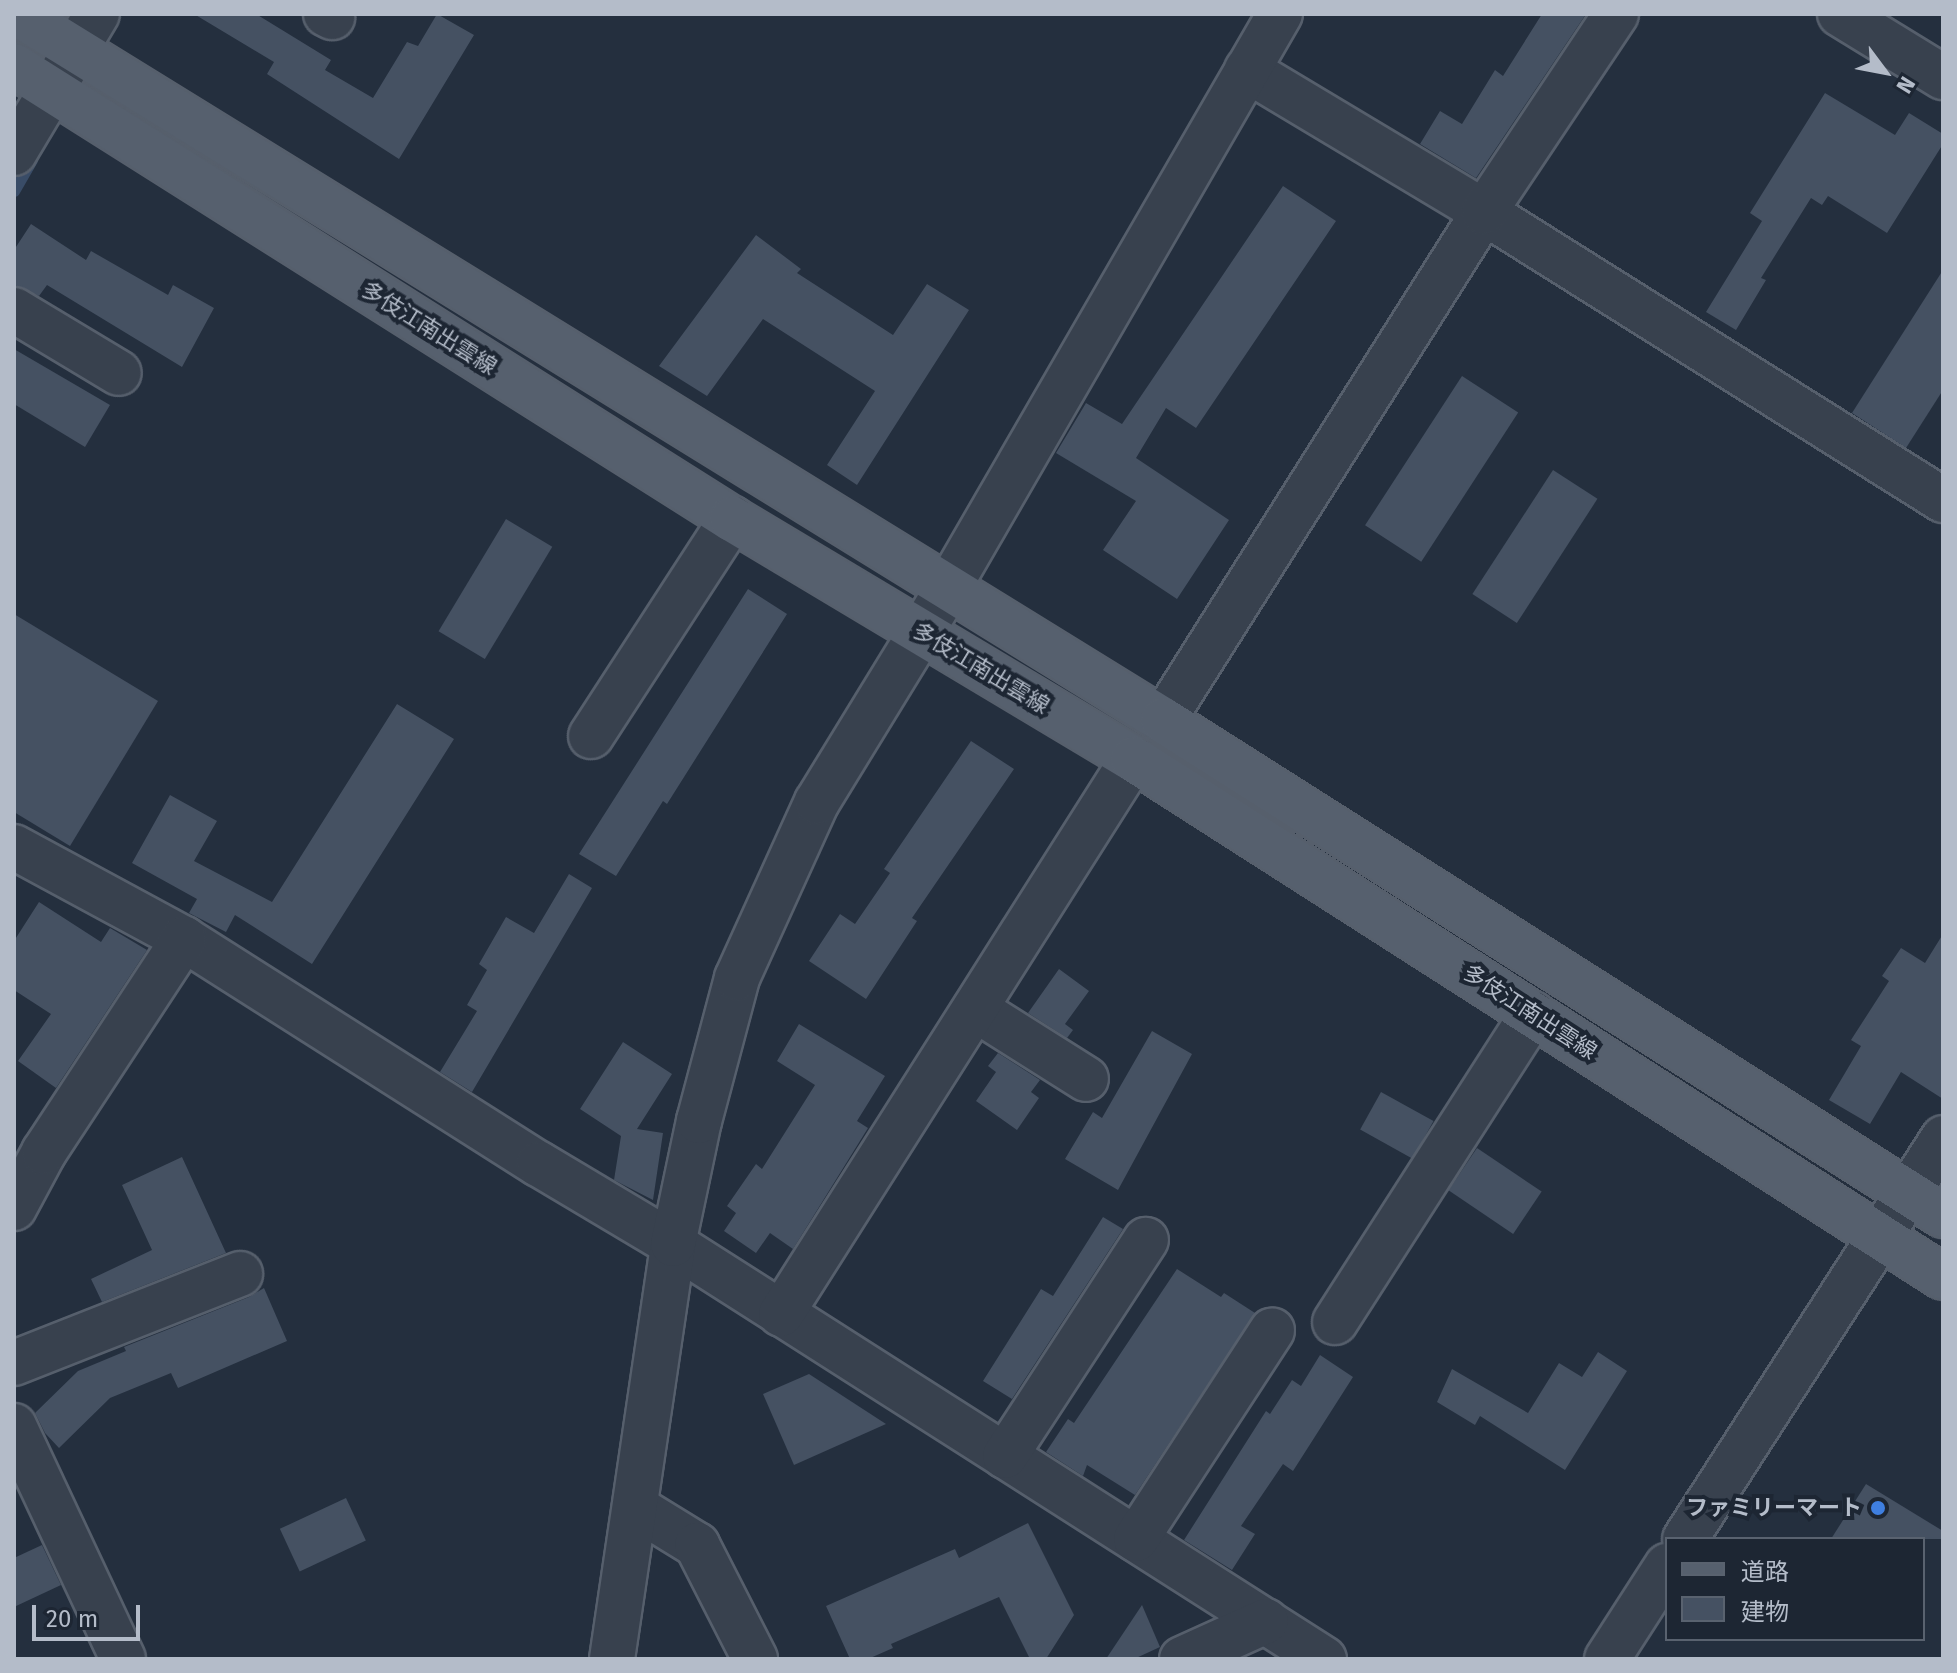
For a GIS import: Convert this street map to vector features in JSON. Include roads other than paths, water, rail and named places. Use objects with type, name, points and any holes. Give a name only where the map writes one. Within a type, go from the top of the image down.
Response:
[{"type":"main road","points":[[18,14],[1163,720],[1926,1204]]},
{"type":"main road","name":"多伎江南出雲線","points":[[14,66],[732,519],[1133,759],[1943,1277]]},
{"type":"street","points":[[14,153],[97,14]]},
{"type":"street","points":[[612,1659],[673,1244],[699,1121],[737,978],[817,802],[948,588],[1280,14]]},
{"type":"street","points":[[1163,720],[1484,212],[1616,14]]},
{"type":"street","points":[[1840,14],[1943,77]]},
{"type":"street","points":[[1247,70],[1484,212],[1943,500]]},
{"type":"street","points":[[14,310],[119,373]]},
{"type":"street","points":[[591,736],[732,519]]},
{"type":"street","points":[[781,1314],[1133,759]]},
{"type":"street","points":[[14,847],[184,939],[539,1164],[673,1244],[1324,1659]]},
{"type":"street","points":[[14,1208],[44,1152],[184,939]]},
{"type":"street","points":[[975,1009],[1086,1079]]},
{"type":"street","points":[[1335,1322],[1533,1014]]},
{"type":"street","points":[[1686,1537],[1881,1237],[1926,1204],[1943,1138]]},
{"type":"street","points":[[1005,1456],[1146,1240]]},
{"type":"street","points":[[14,1363],[240,1274]]},
{"type":"street","points":[[1136,1539],[1272,1330]]},
{"type":"street","points":[[14,1426],[123,1659]]},
{"type":"street","points":[[635,1507],[697,1545],[755,1659]]},
{"type":"street","points":[[1607,1659],[1665,1569]]},
{"type":"street","points":[[1182,1659],[1266,1621]]},
{"type":"waterway","points":[[14,191],[32,160]]},
{"type":"place","name":"ファミリーマート","points":[[1878,1508]]}]
